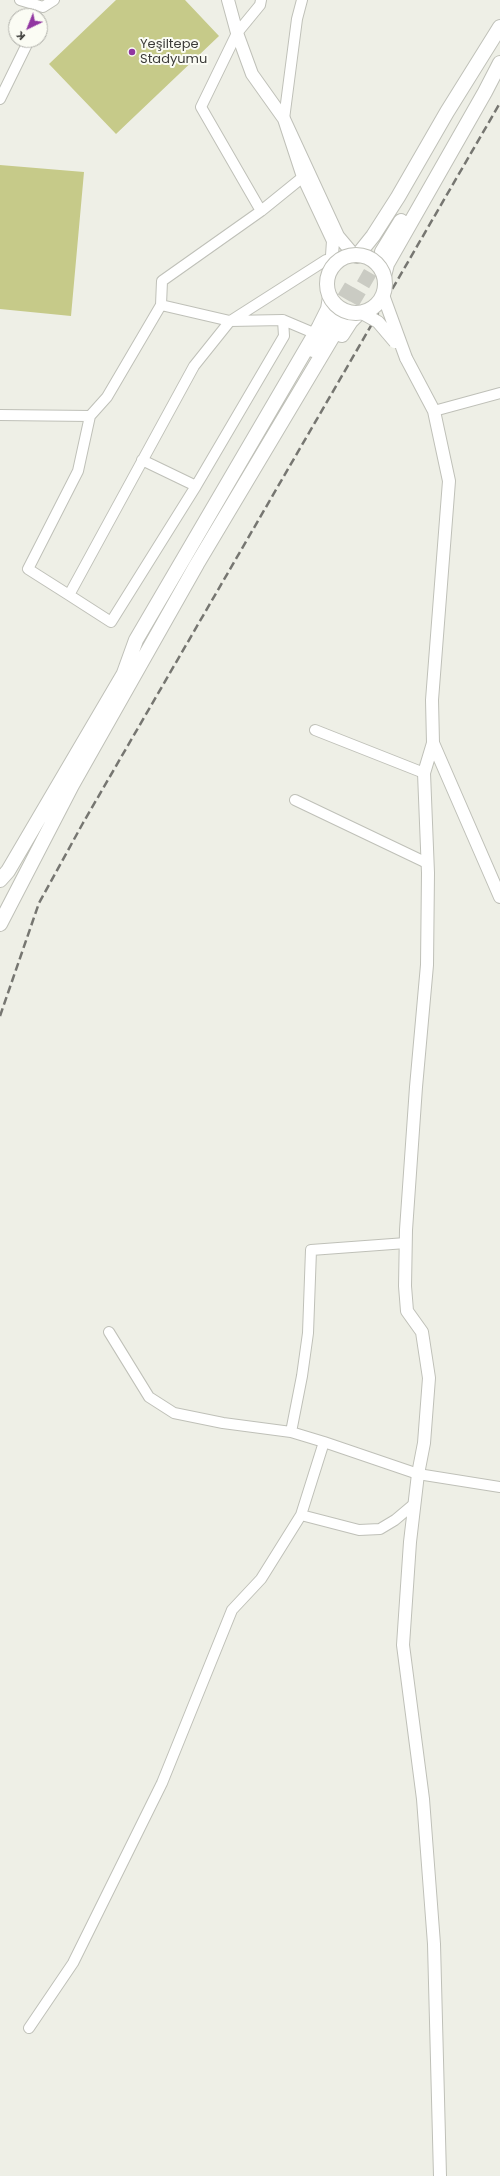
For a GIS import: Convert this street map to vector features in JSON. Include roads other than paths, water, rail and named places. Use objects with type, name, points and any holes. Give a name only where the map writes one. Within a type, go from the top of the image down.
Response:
[{"type":"main road","points":[[500,27],[373,236],[356,255],[328,265],[327,288],[335,305],[343,310],[360,313],[371,310],[378,303],[383,295],[385,285],[384,276],[387,264],[485,92],[500,62]]},
{"type":"main road","points":[[500,32],[378,250],[500,55]]},
{"type":"main road","points":[[356,255],[372,260],[384,276]]},
{"type":"main road","points":[[0,924],[127,678],[136,640],[314,329],[328,309],[330,297]]},
{"type":"main road","points":[[127,678],[157,651],[336,345],[351,321],[360,313]]},
{"type":"main road","points":[[0,880],[8,871],[196,564],[337,318]]},
{"type":"street","points":[[20,0],[35,8]]},
{"type":"street","points":[[46,8],[54,0]]},
{"type":"street","points":[[69,595],[194,366],[230,321],[328,265],[333,241],[284,119],[252,74],[237,33],[228,0]]},
{"type":"street","points":[[261,0],[260,5],[237,33],[201,107],[261,212]]},
{"type":"street","points":[[302,0],[297,19],[284,119],[303,177],[315,194],[338,236],[356,255]]},
{"type":"street","points":[[0,99],[25,48]]},
{"type":"street","points":[[283,320],[284,336],[196,486],[111,622],[28,569],[78,470],[90,416],[107,397],[161,305],[162,281],[261,212],[303,177]]},
{"type":"street","points":[[383,295],[406,358],[434,411],[449,481],[432,700],[433,743],[424,773],[428,863],[427,965],[416,1087],[406,1243],[405,1286],[407,1311],[422,1332],[429,1378],[424,1443],[418,1474],[410,1542],[403,1645],[423,1799],[434,1944],[440,2176]]},
{"type":"street","points":[[161,305],[230,321],[283,320],[314,329]]},
{"type":"street","points":[[360,313],[378,322],[406,358]]},
{"type":"street","points":[[434,411],[500,393]]},
{"type":"street","points":[[0,416],[90,416]]},
{"type":"street","points":[[142,460],[196,486]]},
{"type":"street","points":[[314,730],[424,773]]},
{"type":"street","points":[[433,743],[500,896]]},
{"type":"street","points":[[295,800],[428,863]]},
{"type":"street","points":[[290,1432],[302,1376],[308,1333],[311,1250],[406,1243]]},
{"type":"street","points":[[109,1332],[149,1397],[174,1413],[223,1423],[290,1432],[418,1474],[500,1487]]},
{"type":"street","points":[[29,2028],[73,1963],[162,1784],[232,1610],[261,1579],[301,1516],[324,1442]]},
{"type":"street","points":[[301,1516],[359,1530],[380,1529],[395,1520],[414,1504]]},
{"type":"tunnel","points":[[342,321],[382,252]]},
{"type":"tunnel","points":[[333,316],[351,286]]},
{"type":"railway","points":[[0,1016],[39,903],[83,823],[500,103]]},
{"type":"place","name":"Yeşiltepe Stadyumu","points":[[132,52]]}]
